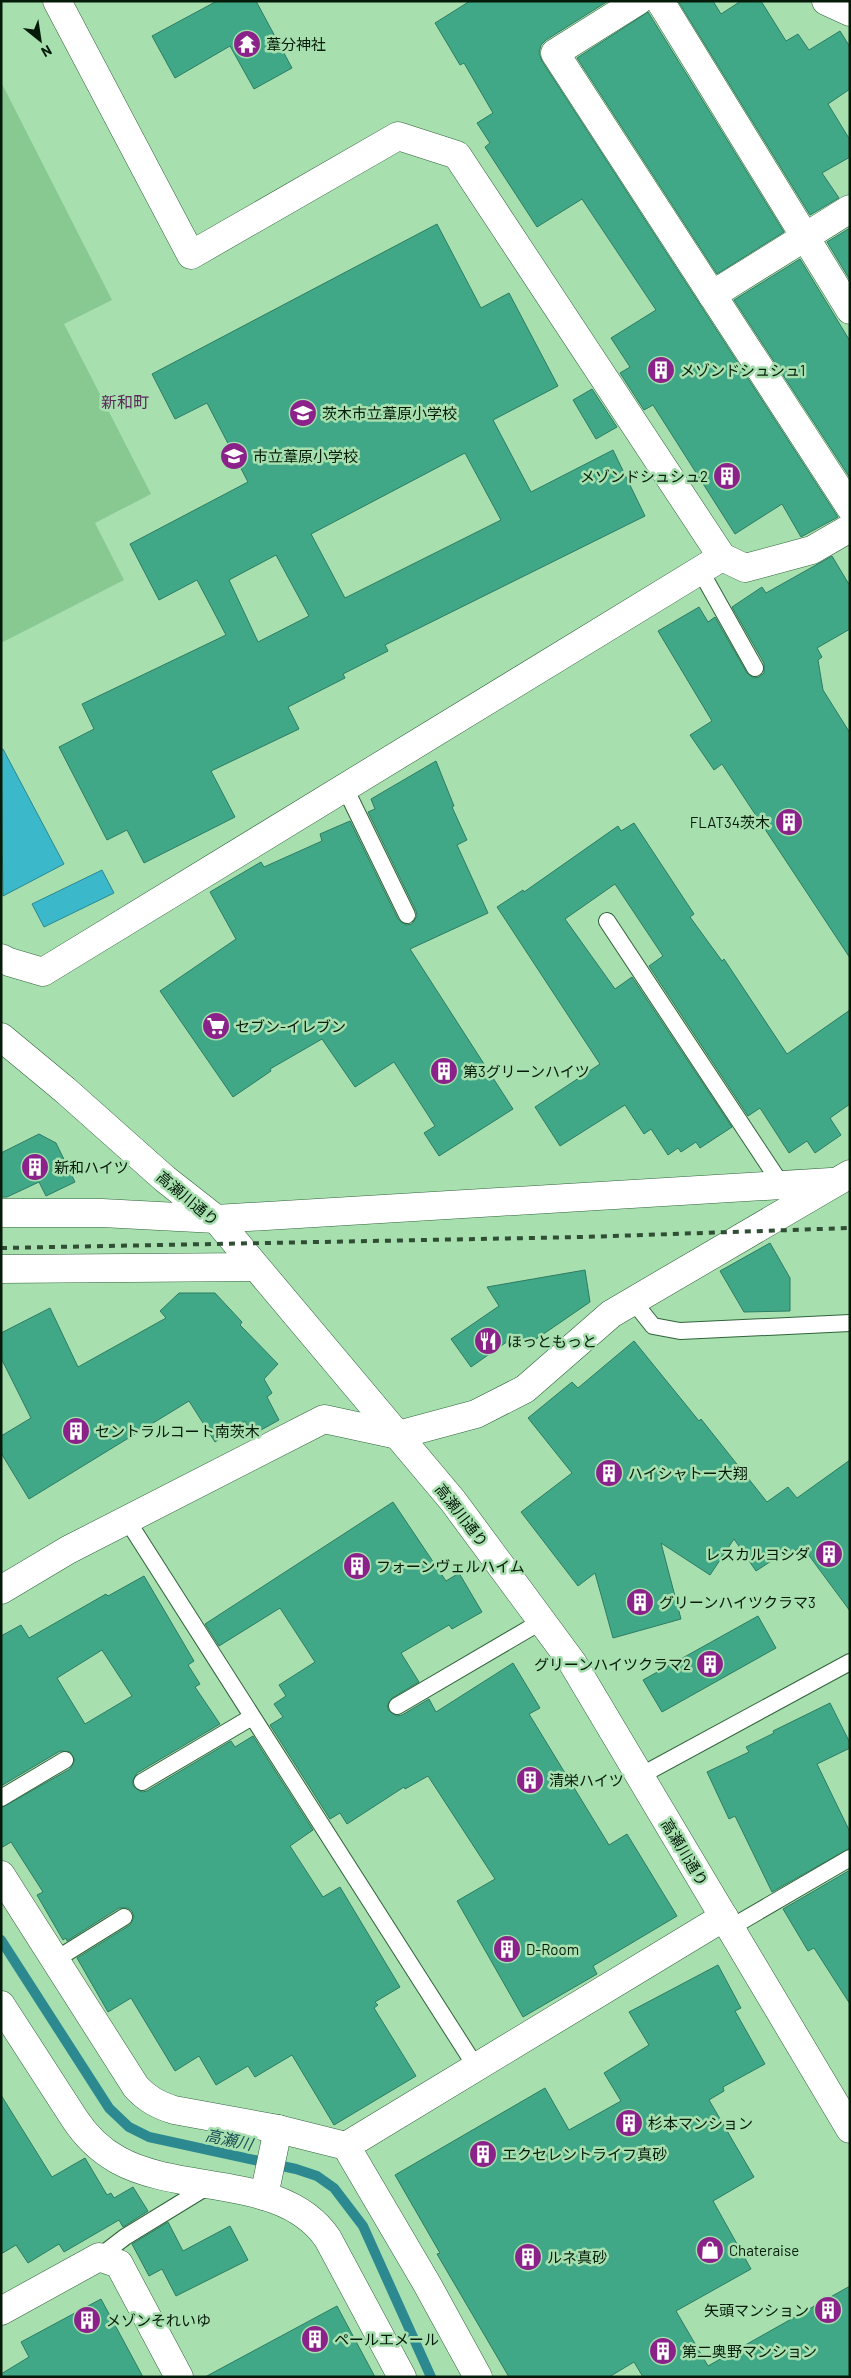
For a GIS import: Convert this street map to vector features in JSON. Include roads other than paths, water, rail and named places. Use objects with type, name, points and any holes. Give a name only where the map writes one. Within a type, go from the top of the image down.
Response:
[{"type":"street","points":[[57,1],[191,255],[398,136],[457,155],[711,564]]},
{"type":"street","points":[[638,1],[555,53],[850,508]]},
{"type":"street","points":[[660,1],[850,310]]},
{"type":"street","points":[[826,1],[850,12]]},
{"type":"street","points":[[712,295],[850,209]]},
{"type":"street","points":[[1,958],[42,972],[711,564],[744,568],[812,550],[850,528]]},
{"type":"street","name":"高瀬川通り","points":[[1,1038],[65,1090],[165,1179],[216,1219],[453,1501],[572,1662],[850,2128]]},
{"type":"street","points":[[1,1213],[102,1213],[216,1219],[781,1184],[845,1178]]},
{"type":"street","points":[[1,1590],[68,1550],[324,1419],[398,1435],[476,1414],[525,1389],[611,1314],[845,1178]]},
{"type":"street","points":[[1,1269],[255,1267]]},
{"type":"street","points":[[1,1875],[133,2082],[144,2096],[174,2110],[277,2134],[346,2146],[476,2067],[727,1923]]},
{"type":"street","points":[[1,2005],[78,2124],[104,2151],[145,2171],[210,2185],[266,2190],[299,2210],[319,2226],[328,2239],[402,2377]]},
{"type":"street","points":[[266,2190],[277,2134]]},
{"type":"street","points":[[346,2146],[427,2284],[478,2377]]},
{"type":"street","points":[[1,2311],[99,2257],[119,2264],[179,2377]]},
{"type":"lane","points":[[711,564],[755,668]]},
{"type":"lane","points":[[345,788],[407,915]]},
{"type":"lane","points":[[607,921],[781,1184]]},
{"type":"lane","points":[[633,1301],[653,1326],[680,1331],[850,1323]]},
{"type":"lane","points":[[127,1520],[476,2067]]},
{"type":"lane","points":[[397,1706],[542,1621]]},
{"type":"lane","points":[[640,1776],[850,1662]]},
{"type":"lane","points":[[142,1782],[252,1717]]},
{"type":"lane","points":[[1,1798],[65,1760]]},
{"type":"lane","points":[[727,1923],[850,1858]]},
{"type":"lane","points":[[55,1960],[124,1917]]},
{"type":"lane","points":[[99,2257],[124,2237],[210,2185]]},
{"type":"water","points":[[3,749],[64,864],[3,896],[1,750]]},
{"type":"water","points":[[102,870],[114,893],[44,927],[32,904]]},
{"type":"waterway","name":"高瀬川","points":[[1,1940],[109,2108],[129,2127],[149,2137],[296,2169],[317,2176],[334,2188],[363,2226],[431,2377]]},
{"type":"railway","points":[[1,1248],[583,1237],[850,1228]]},
{"type":"place","name":"葦分神社","points":[[247,44]]},
{"type":"place","name":"メゾンドシュシュ1","points":[[661,370]]},
{"type":"place","name":"茨木市立葦原小学校","points":[[303,413]]},
{"type":"place","name":"市立葦原小学校","points":[[234,456]]},
{"type":"place","name":"メゾンドシュシュ2","points":[[727,476]]},
{"type":"place","name":"FLAT34茨木","points":[[789,822]]},
{"type":"place","name":"セブン-イレブン","points":[[216,1026]]},
{"type":"place","name":"第3グリーンハイツ","points":[[444,1071]]},
{"type":"place","name":"新和ハイツ","points":[[35,1167]]},
{"type":"place","name":"ほっともっと","points":[[488,1341]]},
{"type":"place","name":"セントラルコート南茨木","points":[[76,1431]]},
{"type":"place","name":"ハイシャトー大翔","points":[[609,1473]]},
{"type":"place","name":"レスカルヨシダ","points":[[829,1554]]},
{"type":"place","name":"フォーンヴェルハイム","points":[[357,1566]]},
{"type":"place","name":"グリーンハイツクラマ3","points":[[640,1602]]},
{"type":"place","name":"グリーンハイツクラマ2","points":[[710,1664]]},
{"type":"place","name":"清栄ハイツ","points":[[530,1780]]},
{"type":"place","name":"D-Room","points":[[507,1949]]},
{"type":"place","name":"杉本マンション","points":[[629,2123]]},
{"type":"place","name":"エクセレントライフ真砂","points":[[483,2154]]},
{"type":"place","name":"Chateraise","points":[[710,2250]]},
{"type":"place","name":"ルネ真砂","points":[[528,2257]]},
{"type":"place","name":"矢頭マンション","points":[[828,2310]]},
{"type":"place","name":"メゾンそれいゆ","points":[[87,2320]]},
{"type":"place","name":"ペールエメール","points":[[315,2339]]},
{"type":"place","name":"第二奥野マンション","points":[[663,2351]]},
{"type":"district","name":"新和町","points":[[125,401]]}]
